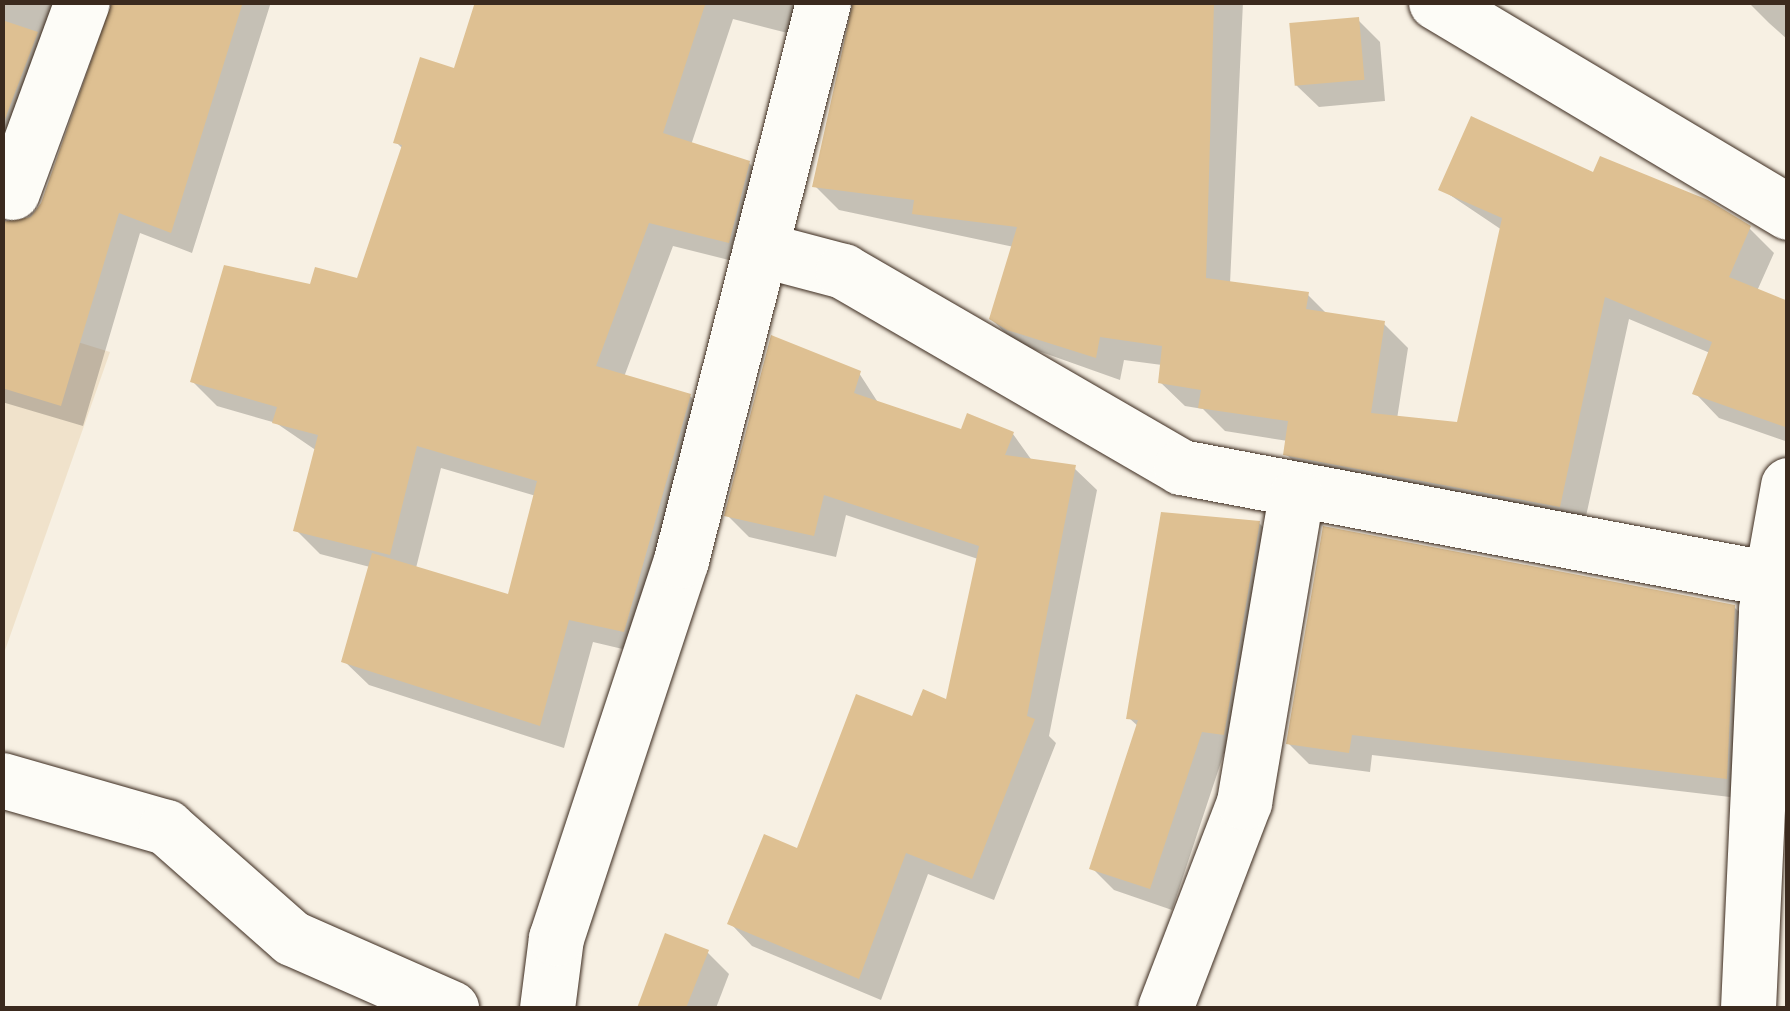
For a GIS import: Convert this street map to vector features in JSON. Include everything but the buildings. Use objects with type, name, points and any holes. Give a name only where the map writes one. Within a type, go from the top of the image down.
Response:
[{"type":"street","points":[[12,192],[82,2]]},
{"type":"street","points":[[547,1008],[556,938],[681,560],[823,2]]},
{"type":"street","points":[[1436,2],[1788,212]]},
{"type":"street","points":[[760,249],[843,271],[1181,467],[1296,496],[1771,579]]},
{"type":"street","points":[[1748,1008],[1771,579],[1788,486]]},
{"type":"street","points":[[1164,1008],[1244,802],[1296,496]]},
{"type":"street","points":[[2,780],[166,827],[292,938],[452,1008]]},
{"type":"shaded area","points":[[3,319],[110,352],[3,656]]}]
